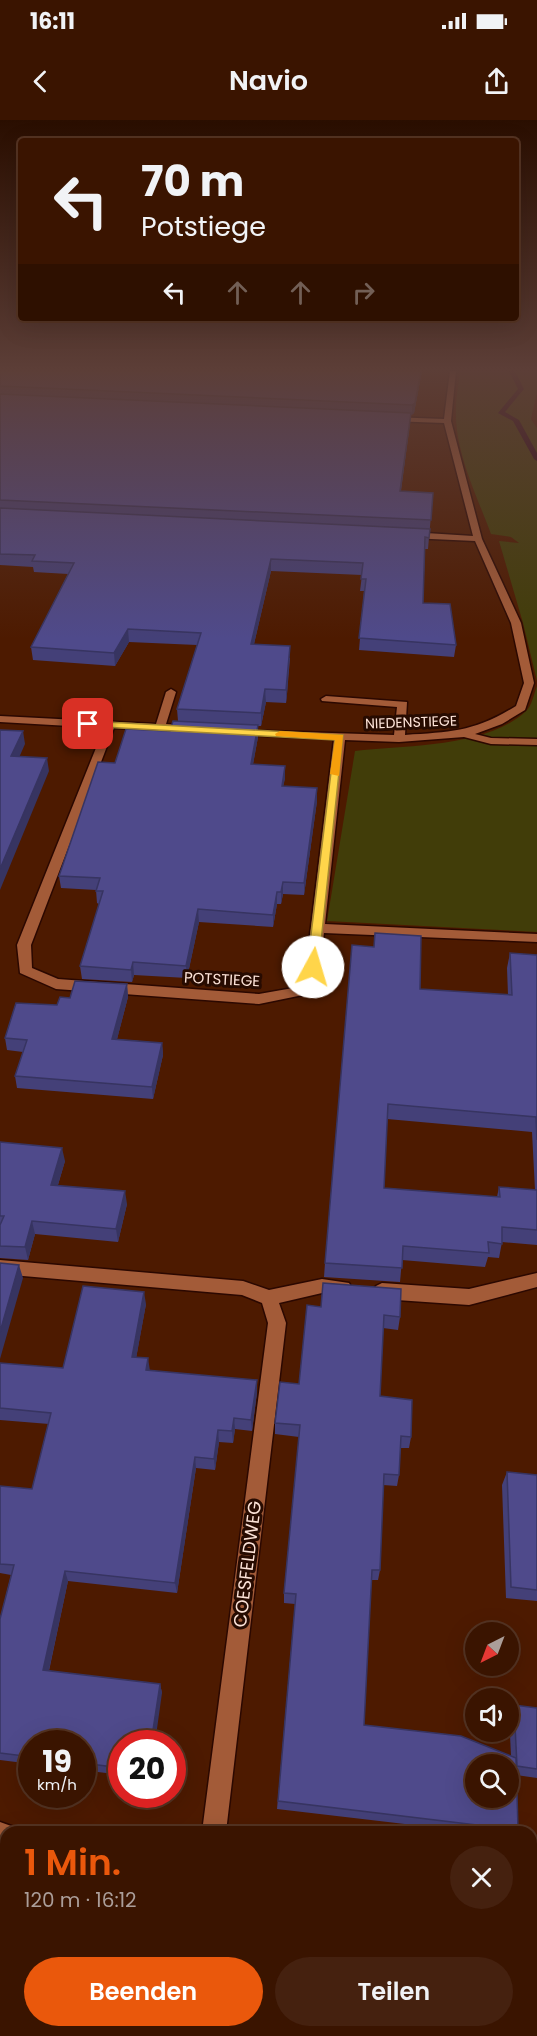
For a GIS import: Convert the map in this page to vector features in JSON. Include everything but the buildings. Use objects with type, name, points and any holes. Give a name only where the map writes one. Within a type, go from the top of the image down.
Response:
[{"type":"street","name":"NIEDENSTIEGE","points":[[340,738],[399,739],[465,734],[498,722],[521,708],[530,683],[516,623],[478,539],[457,460]]},
{"type":"street","points":[[394,535],[478,539]]},
{"type":"street","points":[[160,728],[171,692]]},
{"type":"street","points":[[326,699],[403,704],[399,739]]},
{"type":"street","points":[[0,719],[208,730]]},
{"type":"street","name":"POTSTIEGE","points":[[110,725],[24,945],[25,970],[56,984],[259,999],[298,992],[313,967],[340,738]]},
{"type":"street","points":[[232,732],[340,738]]},
{"type":"street","points":[[465,734],[491,741],[537,742]]},
{"type":"street","points":[[318,928],[537,938]]},
{"type":"street","points":[[0,1267],[243,1288],[269,1298],[322,1286],[469,1297],[537,1280]]},
{"type":"street","name":"COESFELDWEG","points":[[215,1826],[277,1323],[269,1298]]},
{"type":"shaded area","points":[[464,460],[537,460],[537,681],[499,541],[519,543],[511,537],[491,534]]},
{"type":"shaded area","points":[[537,686],[537,932],[327,921],[355,751],[445,743],[490,732],[510,723],[526,711]]},
{"type":"slow traffic","points":[[280,734],[340,738],[336,774]]},
{"type":"route","points":[[88,724],[340,738],[313,967]]}]
